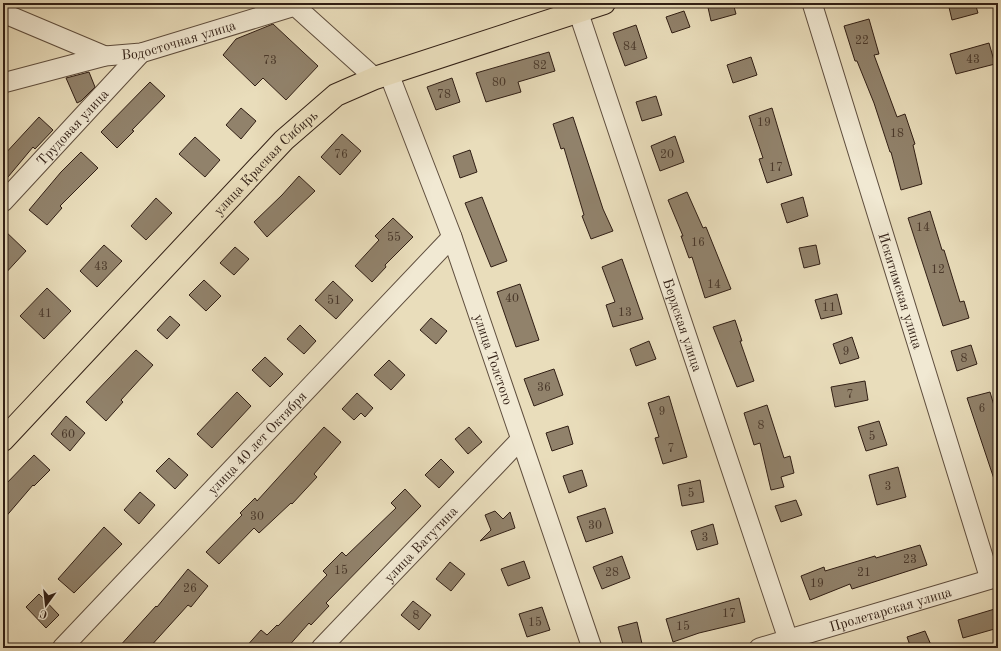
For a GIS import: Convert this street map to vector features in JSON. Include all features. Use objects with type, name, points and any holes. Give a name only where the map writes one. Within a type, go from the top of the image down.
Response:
[{"type":"main road","name":"улица Красная Сибирь","points":[[3,440],[284,140],[336,95],[382,76],[578,10],[604,3]]},
{"type":"street","name":"Искитимская улица","points":[[812,3],[994,578]]},
{"type":"street","name":"Водосточная улица","points":[[3,83],[105,56],[141,53],[297,4],[382,76]]},
{"type":"street","name":"Бердская улица","points":[[578,10],[788,639]]},
{"type":"street","points":[[3,13],[105,56]]},
{"type":"street","name":"Трудовая улица","points":[[3,202],[141,53]]},
{"type":"street","name":"улица Толстого","points":[[382,76],[452,237],[592,648]]},
{"type":"street","name":"улица 40 лет Октября","points":[[62,648],[452,237]]},
{"type":"street","name":"улица Ватутина","points":[[321,648],[520,440]]},
{"type":"street","name":"Пролетарская улица","points":[[759,648],[994,578]]},
{"type":"building","points":[[707,3],[733,3],[736,14],[711,21]]},
{"type":"building","points":[[948,3],[975,3],[978,13],[952,20]]},
{"type":"building","points":[[684,11],[690,27],[672,33],[666,17]]},
{"type":"building","points":[[869,19],[879,54],[874,55],[897,117],[905,114],[915,144],[913,145],[922,184],[901,190],[891,152],[874,103],[857,61],[855,61],[844,26]]},
{"type":"building","points":[[273,24],[318,66],[286,100],[263,78],[255,86],[223,55],[236,39]]},
{"type":"building","points":[[636,25],[647,58],[625,66],[613,33]]},
{"type":"building","points":[[989,43],[995,64],[956,74],[950,54]]},
{"type":"building","points":[[549,52],[555,71],[518,82],[521,92],[486,102],[476,73]]},
{"type":"building","points":[[751,57],[757,75],[733,83],[727,65]]},
{"type":"building","points":[[89,72],[95,87],[77,103],[66,78]]},
{"type":"building","points":[[452,78],[460,102],[436,110],[427,87]]},
{"type":"building","points":[[150,82],[165,96],[117,148],[101,132]]},
{"type":"building","points":[[656,96],[662,115],[642,121],[636,102]]},
{"type":"building","points":[[241,108],[256,121],[241,139],[226,125]]},
{"type":"building","points":[[772,108],[792,175],[767,183],[759,159],[763,158],[749,116]]},
{"type":"building","points":[[39,117],[53,130],[35,149],[33,147],[3,183],[3,156]]},
{"type":"building","points":[[573,117],[603,209],[613,231],[591,239],[582,216],[584,215],[564,148],[561,149],[553,124]]},
{"type":"building","points":[[342,134],[361,151],[340,175],[321,157]]},
{"type":"building","points":[[675,136],[684,162],[660,171],[651,146]]},
{"type":"building","points":[[195,137],[220,160],[205,177],[179,154]]},
{"type":"building","points":[[470,150],[477,172],[460,178],[453,156]]},
{"type":"building","points":[[81,152],[98,168],[60,206],[62,208],[47,225],[29,210],[61,172]]},
{"type":"building","points":[[299,176],[315,191],[267,237],[254,222]]},
{"type":"building","points":[[687,192],[703,228],[706,227],[731,289],[705,298],[692,257],[689,258],[681,236],[683,236],[668,200]]},
{"type":"building","points":[[482,197],[507,261],[491,267],[465,203]]},
{"type":"building","points":[[803,197],[808,216],[787,223],[781,204]]},
{"type":"building","points":[[156,198],[172,213],[146,240],[131,226]]},
{"type":"building","points":[[930,211],[960,302],[964,301],[969,318],[943,326],[908,218]]},
{"type":"building","points":[[393,218],[413,237],[385,265],[386,267],[372,282],[355,266],[379,240],[375,236]]},
{"type":"building","points":[[3,229],[26,251],[3,276]]},
{"type":"building","points":[[104,245],[122,261],[97,287],[80,271]]},
{"type":"building","points":[[816,245],[820,264],[804,268],[799,248]]},
{"type":"building","points":[[235,247],[249,259],[234,275],[220,263]]},
{"type":"building","points":[[622,259],[643,319],[613,327],[606,305],[615,302],[602,267]]},
{"type":"building","points":[[204,280],[221,296],[206,311],[189,295]]},
{"type":"building","points":[[333,281],[353,300],[336,319],[315,300]]},
{"type":"building","points":[[520,284],[539,340],[516,347],[497,292]]},
{"type":"building","points":[[47,288],[71,311],[44,339],[20,316]]},
{"type":"building","points":[[837,294],[842,314],[821,319],[815,300]]},
{"type":"building","points":[[170,316],[180,325],[167,339],[157,330]]},
{"type":"building","points":[[431,318],[447,331],[436,344],[420,330]]},
{"type":"building","points":[[735,320],[742,341],[740,341],[754,381],[737,387],[713,327]]},
{"type":"building","points":[[300,325],[316,341],[304,354],[287,339]]},
{"type":"building","points":[[852,337],[859,358],[840,364],[833,344]]},
{"type":"building","points":[[649,341],[656,359],[636,366],[630,349]]},
{"type":"building","points":[[971,345],[977,364],[957,371],[951,351]]},
{"type":"building","points":[[136,350],[153,365],[121,400],[123,402],[106,421],[86,402]]},
{"type":"building","points":[[265,357],[283,374],[270,387],[252,370]]},
{"type":"building","points":[[389,360],[405,375],[391,390],[374,375]]},
{"type":"building","points":[[554,369],[563,395],[534,406],[524,379]]},
{"type":"building","points":[[865,381],[868,400],[835,407],[831,387]]},
{"type":"building","points":[[237,392],[251,406],[212,448],[197,434]]},
{"type":"building","points":[[990,392],[998,419],[998,484],[996,485],[967,398]]},
{"type":"building","points":[[357,393],[373,408],[365,417],[361,413],[354,420],[342,409]]},
{"type":"building","points":[[669,396],[687,457],[663,464],[655,438],[659,437],[648,403]]},
{"type":"building","points":[[767,405],[784,458],[790,456],[794,473],[781,477],[784,487],[771,490],[760,443],[754,445],[744,413]]},
{"type":"building","points":[[66,416],[85,433],[70,451],[51,434]]},
{"type":"building","points":[[879,421],[887,445],[866,451],[858,427]]},
{"type":"building","points":[[568,426],[573,444],[552,451],[546,433]]},
{"type":"building","points":[[324,427],[341,442],[314,474],[317,477],[292,504],[291,503],[259,533],[254,528],[219,564],[206,552],[242,515],[240,513],[255,498],[257,501]]},
{"type":"building","points":[[469,427],[482,442],[468,454],[455,439]]},
{"type":"building","points":[[34,455],[50,470],[34,486],[33,485],[3,520],[3,487]]},
{"type":"building","points":[[169,458],[188,475],[175,489],[156,471]]},
{"type":"building","points":[[441,459],[454,472],[439,488],[425,475]]},
{"type":"building","points":[[898,467],[906,497],[877,505],[869,475]]},
{"type":"building","points":[[582,470],[587,486],[569,493],[563,476]]},
{"type":"building","points":[[700,480],[704,502],[682,506],[678,485]]},
{"type":"building","points":[[405,489],[421,506],[326,603],[329,606],[311,625],[309,623],[287,648],[245,648],[261,630],[267,635],[277,625],[278,626],[327,575],[323,571],[342,552],[346,556],[396,508],[391,503]]},
{"type":"building","points":[[140,492],[155,505],[139,524],[124,510]]},
{"type":"building","points":[[796,500],[802,515],[781,522],[775,506]]},
{"type":"building","points":[[605,508],[613,533],[586,542],[577,517]]},
{"type":"building","points":[[495,511],[503,519],[510,512],[515,528],[480,541],[491,530],[485,515]]},
{"type":"building","points":[[713,524],[718,544],[697,550],[691,531]]},
{"type":"building","points":[[104,527],[122,544],[74,593],[58,579]]},
{"type":"building","points":[[920,545],[927,565],[852,589],[850,584],[810,600],[801,576],[824,567],[825,571],[875,556],[876,558]]},
{"type":"building","points":[[622,556],[630,578],[602,589],[593,567]]},
{"type":"building","points":[[524,561],[530,578],[508,586],[501,569]]},
{"type":"building","points":[[450,562],[465,574],[451,591],[436,579]]},
{"type":"building","points":[[188,569],[208,586],[191,607],[188,605],[149,648],[118,648],[156,606],[157,607]]},
{"type":"building","points":[[39,594],[59,615],[46,628],[26,607]]},
{"type":"building","points":[[739,598],[745,622],[699,633],[673,642],[666,619]]},
{"type":"building","points":[[413,601],[431,615],[419,630],[401,615]]},
{"type":"building","points":[[542,607],[550,630],[527,637],[519,614]]},
{"type":"building","points":[[998,608],[998,628],[963,638],[958,620]]},
{"type":"building","points":[[637,622],[643,648],[624,648],[618,627]]},
{"type":"building","points":[[925,631],[931,645],[923,648],[911,648],[907,637]]}]
